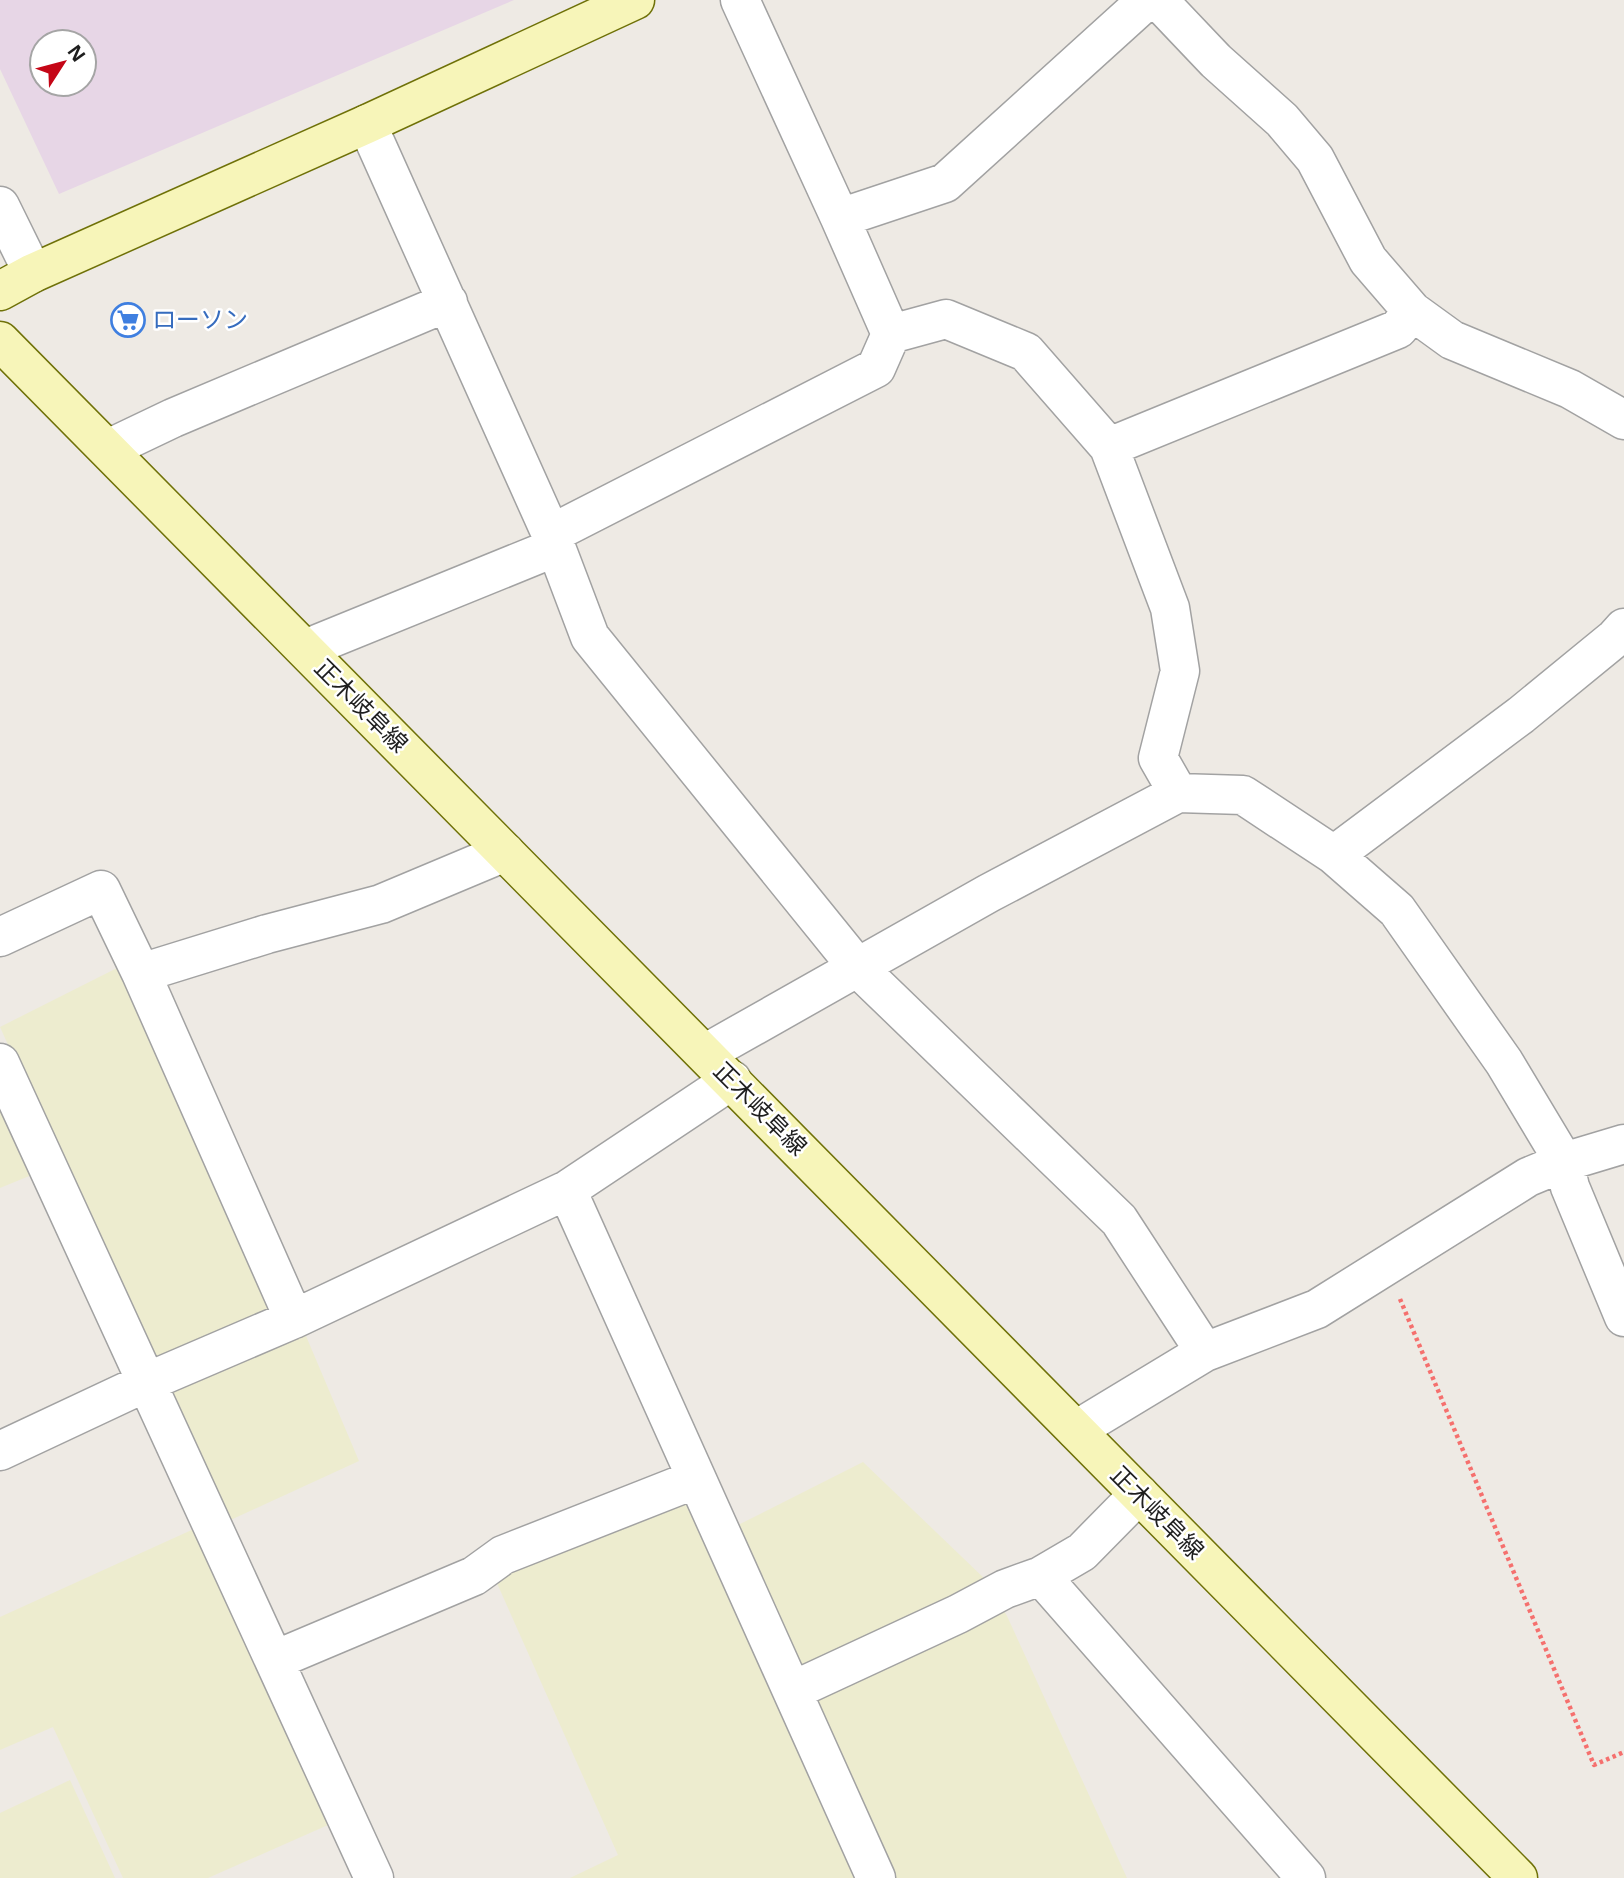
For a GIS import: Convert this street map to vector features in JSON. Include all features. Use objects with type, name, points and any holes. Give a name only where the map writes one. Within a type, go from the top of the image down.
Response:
[{"type":"main road","points":[[16,282],[635,0]]},
{"type":"main road","name":"正木岐阜線","points":[[0,341],[706,1053],[1517,1878]]},
{"type":"street","points":[[305,649],[554,541],[876,368],[891,334],[841,218],[740,0]]},
{"type":"street","points":[[841,218],[944,183],[1147,0]]},
{"type":"street","points":[[1158,0],[1216,61],[1282,120],[1315,159],[1368,260],[1412,311],[1452,340],[1570,389],[1624,420]]},
{"type":"street","points":[[367,124],[554,541],[590,637],[858,968],[1119,1220],[1205,1352]]},
{"type":"street","points":[[0,206],[16,282]]},
{"type":"street","points":[[108,449],[448,302]]},
{"type":"street","points":[[1109,447],[1398,329],[1412,311]]},
{"type":"street","points":[[891,334],[946,319],[1026,352],[1109,447],[1170,608],[1180,671],[1157,758],[1178,793]]},
{"type":"street","points":[[1334,855],[1521,715],[1624,628]]},
{"type":"street","points":[[706,1053],[989,893],[1178,793],[1243,795],[1334,855],[1398,910],[1504,1062],[1564,1162],[1570,1187],[1624,1317]]},
{"type":"street","points":[[141,972],[267,934],[381,904],[505,852]]},
{"type":"street","points":[[0,937],[101,890],[141,972],[294,1319]]},
{"type":"street","points":[[0,1063],[374,1878]]},
{"type":"street","points":[[0,1451],[147,1382],[294,1319],[567,1190],[732,1080]]},
{"type":"street","points":[[1076,1430],[1205,1352],[1317,1309],[1528,1177],[1564,1162],[1624,1144]]},
{"type":"street","points":[[567,1190],[876,1878]]},
{"type":"street","points":[[275,1660],[474,1576],[503,1555],[696,1479]]},
{"type":"street","points":[[792,1691],[1005,1589],[1041,1576],[1082,1552],[1139,1494]]},
{"type":"street","points":[[1041,1576],[1306,1878]]},
{"type":"path","points":[[1380,1269],[1398,1296],[1594,1765],[1624,1752]]},
{"type":"shaded area","points":[[0,0],[514,0],[59,194],[0,69]]},
{"type":"green space","points":[[119,967],[292,1341],[306,1336],[359,1461],[224,1523],[0,1027]]},
{"type":"green space","points":[[0,1086],[39,1172],[0,1188]]},
{"type":"green space","points":[[863,1462],[986,1580],[1007,1616],[1127,1878],[889,1878],[734,1527]]},
{"type":"green space","points":[[687,1494],[861,1878],[570,1878],[618,1855],[496,1581],[530,1555]]},
{"type":"green space","points":[[196,1528],[328,1825],[208,1878],[123,1878],[53,1727],[0,1750],[0,1617]]},
{"type":"green space","points":[[70,1780],[115,1878],[0,1878],[0,1813]]},
{"type":"place","name":"ローソン","points":[[128,320]]}]
